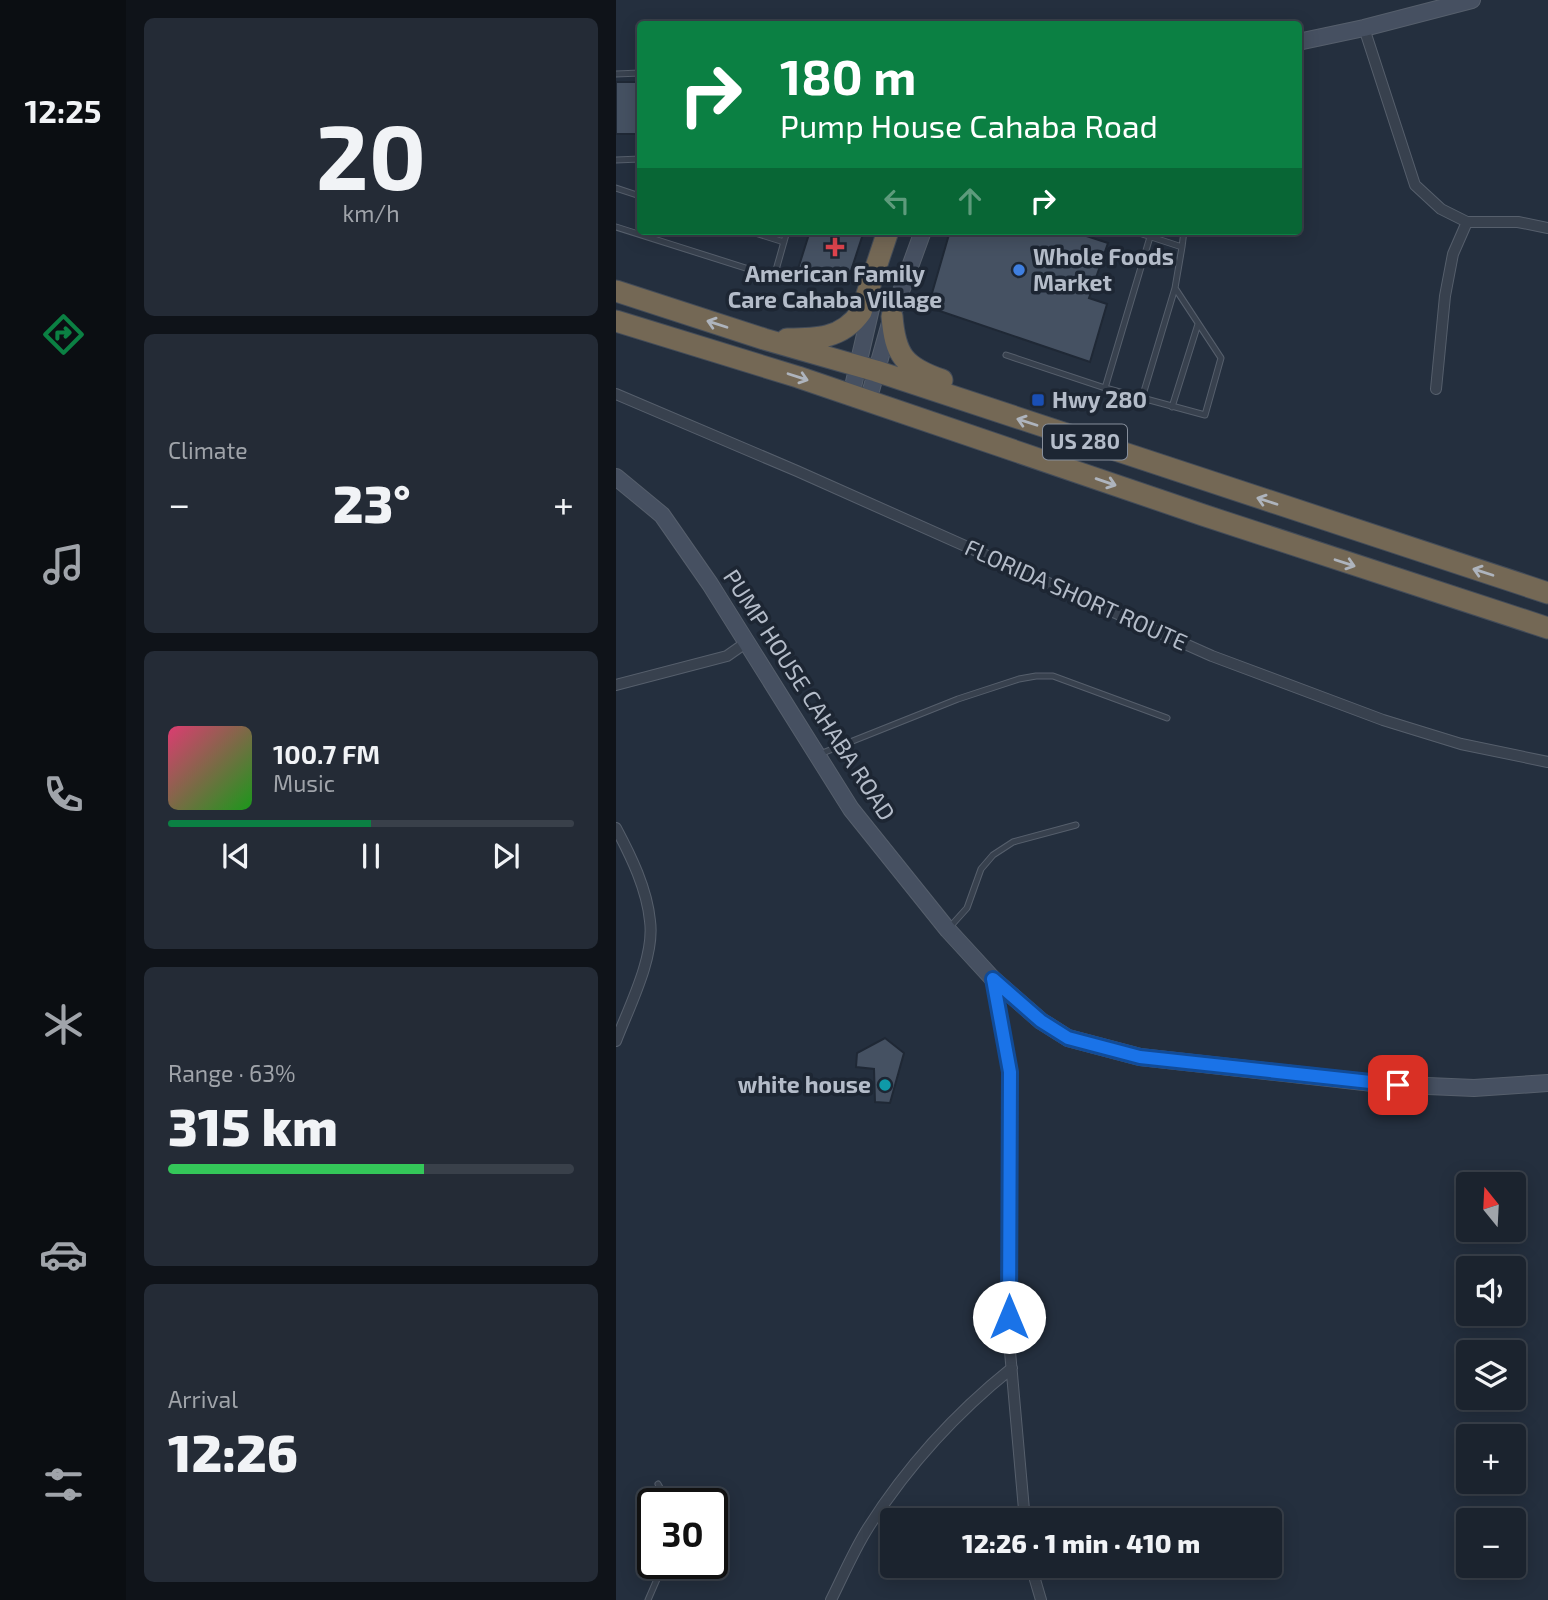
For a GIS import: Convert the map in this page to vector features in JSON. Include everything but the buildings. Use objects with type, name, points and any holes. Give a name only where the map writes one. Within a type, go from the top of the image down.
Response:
[{"type":"highway","points":[[765,340],[830,336],[845,330],[861,312],[887,235]]},
{"type":"highway","name":"US 280","points":[[616,291],[765,340],[867,368],[1548,593]]},
{"type":"highway","points":[[892,316],[897,349],[906,363],[919,371],[982,394],[995,412]]},
{"type":"highway","name":"US 280","points":[[616,321],[860,398],[1255,533],[1548,628]]},
{"type":"street","points":[[1302,41],[1471,0]]},
{"type":"street","points":[[1364,28],[1415,185],[1441,209],[1467,222],[1518,222],[1548,228]]},
{"type":"street","points":[[1436,389],[1445,296],[1453,254],[1467,222]]},
{"type":"street","points":[[860,398],[867,368],[872,304],[894,235]]},
{"type":"street","points":[[867,368],[892,316],[922,235]]},
{"type":"street","name":"FLORIDA SHORT ROUTE","points":[[616,394],[797,471],[1212,656],[1383,720],[1461,744],[1548,762]]},
{"type":"street","name":"PUMP HOUSE CAHABA ROAD","points":[[616,477],[662,516],[747,642],[851,809],[948,930],[993,979],[1041,1021],[1068,1038],[1140,1057],[1382,1084],[1474,1088],[1548,1083]]},
{"type":"street","points":[[616,685],[727,656],[747,642]]},
{"type":"street","points":[[616,828],[641,884],[651,922],[647,956],[616,1041]]},
{"type":"street","points":[[993,979],[1010,1072],[1009,1340],[1025,1508]]},
{"type":"street","points":[[831,1600],[867,1528],[918,1459],[984,1390],[1012,1368]]},
{"type":"street","points":[[1035,1578],[1041,1600]]},
{"type":"lane","points":[[616,74],[637,73]]},
{"type":"lane","points":[[616,160],[637,159]]},
{"type":"lane","points":[[616,188],[637,195]]},
{"type":"lane","points":[[616,227],[637,234]]},
{"type":"lane","points":[[641,235],[774,277],[786,235]]},
{"type":"lane","points":[[761,235],[783,242]]},
{"type":"lane","points":[[1147,235],[1182,247]]},
{"type":"lane","points":[[1142,398],[1175,288],[1184,235]]},
{"type":"lane","points":[[1105,388],[1150,237]]},
{"type":"lane","points":[[1006,355],[1105,388],[1205,415],[1221,358],[1175,288]]},
{"type":"lane","points":[[1172,407],[1198,324]]},
{"type":"lane","points":[[817,755],[958,699],[1036,676],[1053,676],[1167,718]]},
{"type":"lane","points":[[948,930],[967,908],[981,869],[993,855],[1013,842],[1076,825]]},
{"type":"lane","points":[[658,1484],[660,1488]]},
{"type":"lane","points":[[649,1600],[658,1579]]},
{"type":"place","name":"American Family Care Cahaba Village","points":[[835,247]]},
{"type":"place","name":"Whole Foods Market","points":[[1019,270]]},
{"type":"place","name":"Hwy 280","points":[[1038,400]]},
{"type":"place","name":"white house","points":[[885,1085]]},
{"type":"route","points":[[1009,1317],[1010,1072],[993,979],[1041,1021],[1068,1038],[1140,1057],[1398,1085]]}]
